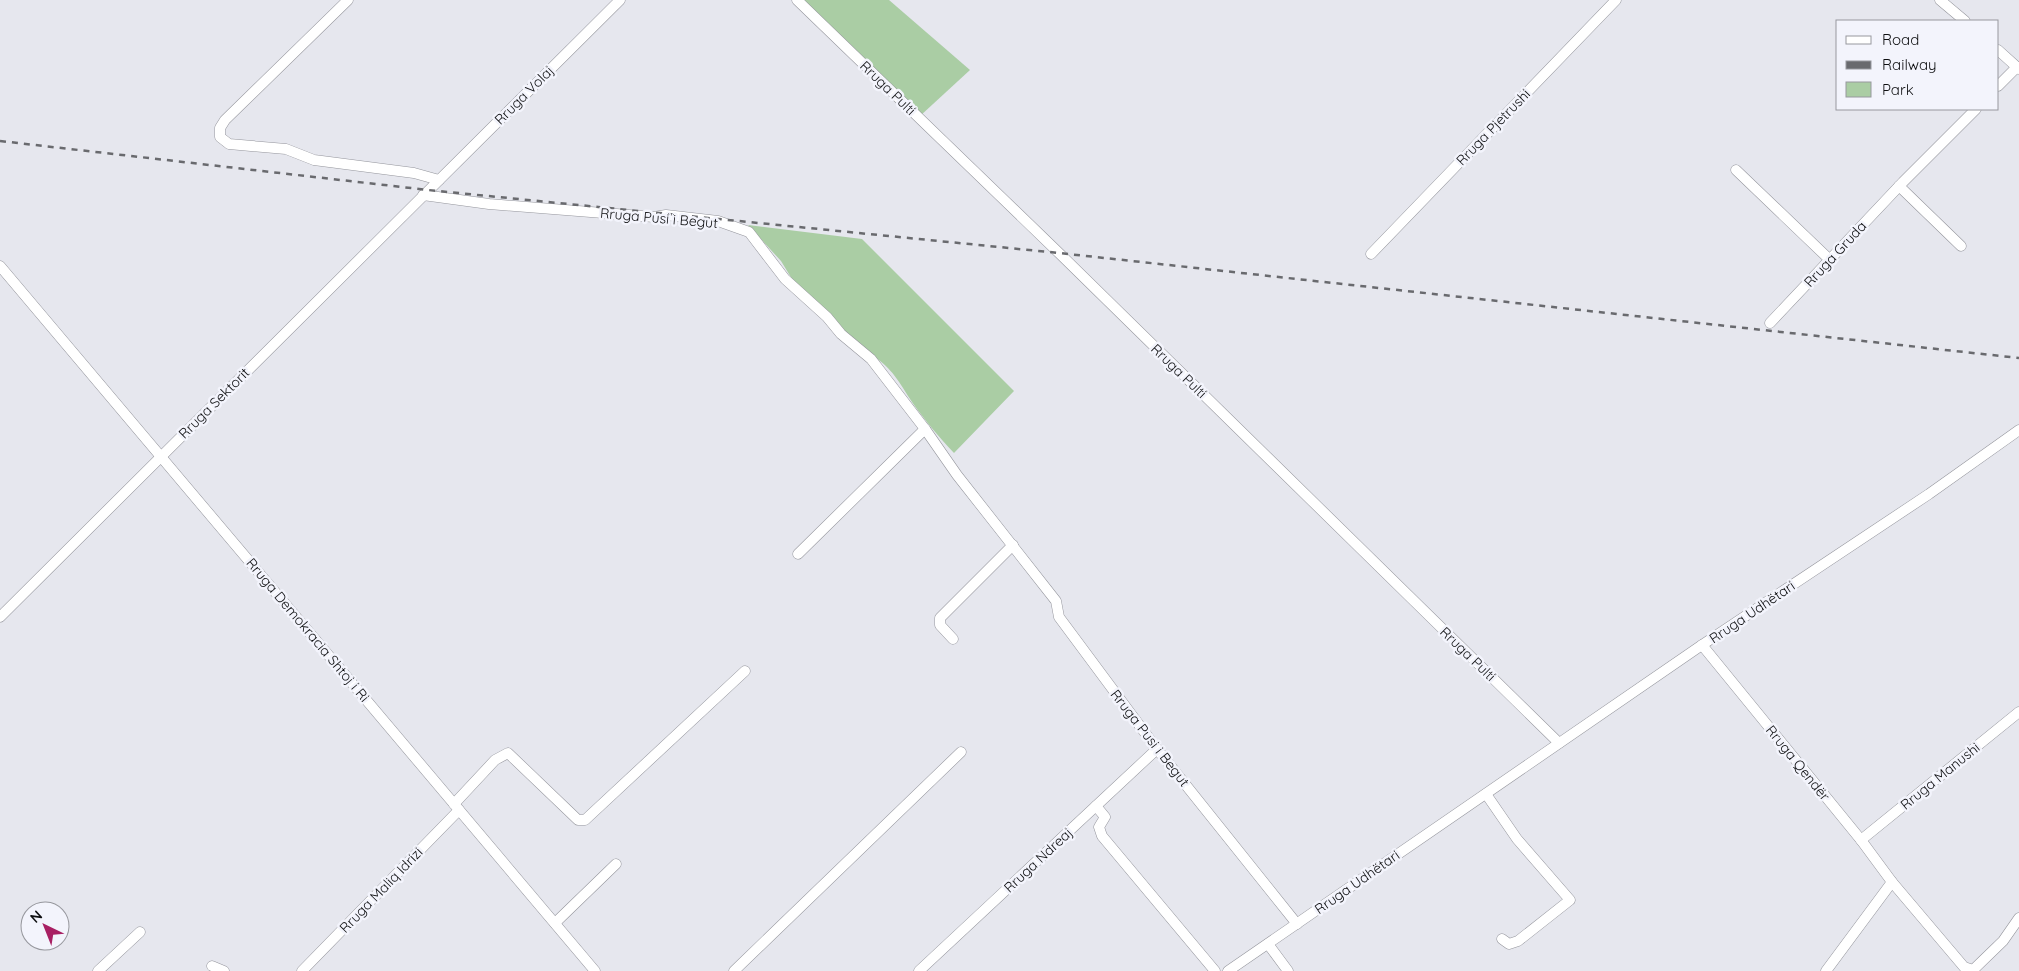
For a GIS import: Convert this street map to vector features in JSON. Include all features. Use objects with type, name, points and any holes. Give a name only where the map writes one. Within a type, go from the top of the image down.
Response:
[{"type":"street","points":[[348,0],[225,120],[220,128],[220,137],[229,144],[286,149],[314,160],[414,173],[439,180]]},
{"type":"street","name":"Rruga Volaj","points":[[426,192],[620,0]]},
{"type":"street","name":"Rruga Pulti","points":[[797,0],[1059,253],[1559,743]]},
{"type":"street","name":"Rruga Pjetrushi","points":[[1371,254],[1616,0]]},
{"type":"street","points":[[1940,0],[1964,20]]},
{"type":"street","points":[[1999,51],[2018,68],[1999,85]]},
{"type":"street","name":"Rruga Gruda","points":[[1770,323],[1899,186],[1975,110]]},
{"type":"street","points":[[1736,170],[1830,260]]},
{"type":"street","points":[[1899,186],[1961,246]]},
{"type":"street","name":"Rruga Pusi i Begut","points":[[426,192],[489,204],[718,221],[749,232],[785,279],[827,318],[840,334],[869,356],[925,429],[957,475],[1056,600],[1059,617],[1157,749],[1297,924]]},
{"type":"street","name":"Rruga Sektorit","points":[[0,617],[426,192]]},
{"type":"street","name":"Rruga Demokracia Shtoj i Ri","points":[[0,266],[595,971]]},
{"type":"street","points":[[798,554],[925,429]]},
{"type":"street","name":"Rruga Udhëtari","points":[[1228,971],[1702,645],[1929,494],[2019,430]]},
{"type":"street","points":[[953,639],[940,625],[940,618],[1013,545]]},
{"type":"street","name":"Rruga Qendër","points":[[1702,645],[1861,840],[1892,882],[1968,970],[1973,970],[1991,954],[2019,918]]},
{"type":"street","points":[[457,807],[496,760],[508,753],[573,816],[578,820],[585,820],[745,671]]},
{"type":"street","name":"Rruga Manushi","points":[[1861,840],[2019,712]]},
{"type":"street","name":"Rruga Ndreaj","points":[[919,971],[1157,749]]},
{"type":"street","points":[[734,971],[961,752]]},
{"type":"street","points":[[1486,794],[1518,839],[1570,900],[1518,941],[1509,944],[1502,939]]},
{"type":"street","points":[[1096,806],[1105,817],[1099,827],[1102,836],[1214,971]]},
{"type":"street","name":"Rruga Maliq Idrizi","points":[[302,971],[457,807]]},
{"type":"street","points":[[555,924],[616,864]]},
{"type":"street","points":[[1826,971],[1892,882]]},
{"type":"street","points":[[98,971],[140,932]]},
{"type":"street","points":[[1268,944],[1288,971]]},
{"type":"street","points":[[212,966],[224,971]]},
{"type":"green space","points":[[800,0],[889,0],[970,70],[920,116]]},
{"type":"green space","points":[[748,225],[862,239],[1014,391],[954,453],[924,418],[890,371],[880,361],[866,352],[792,279],[781,261]]},
{"type":"railway","points":[[0,141],[428,190],[1059,253],[2019,358]]}]
